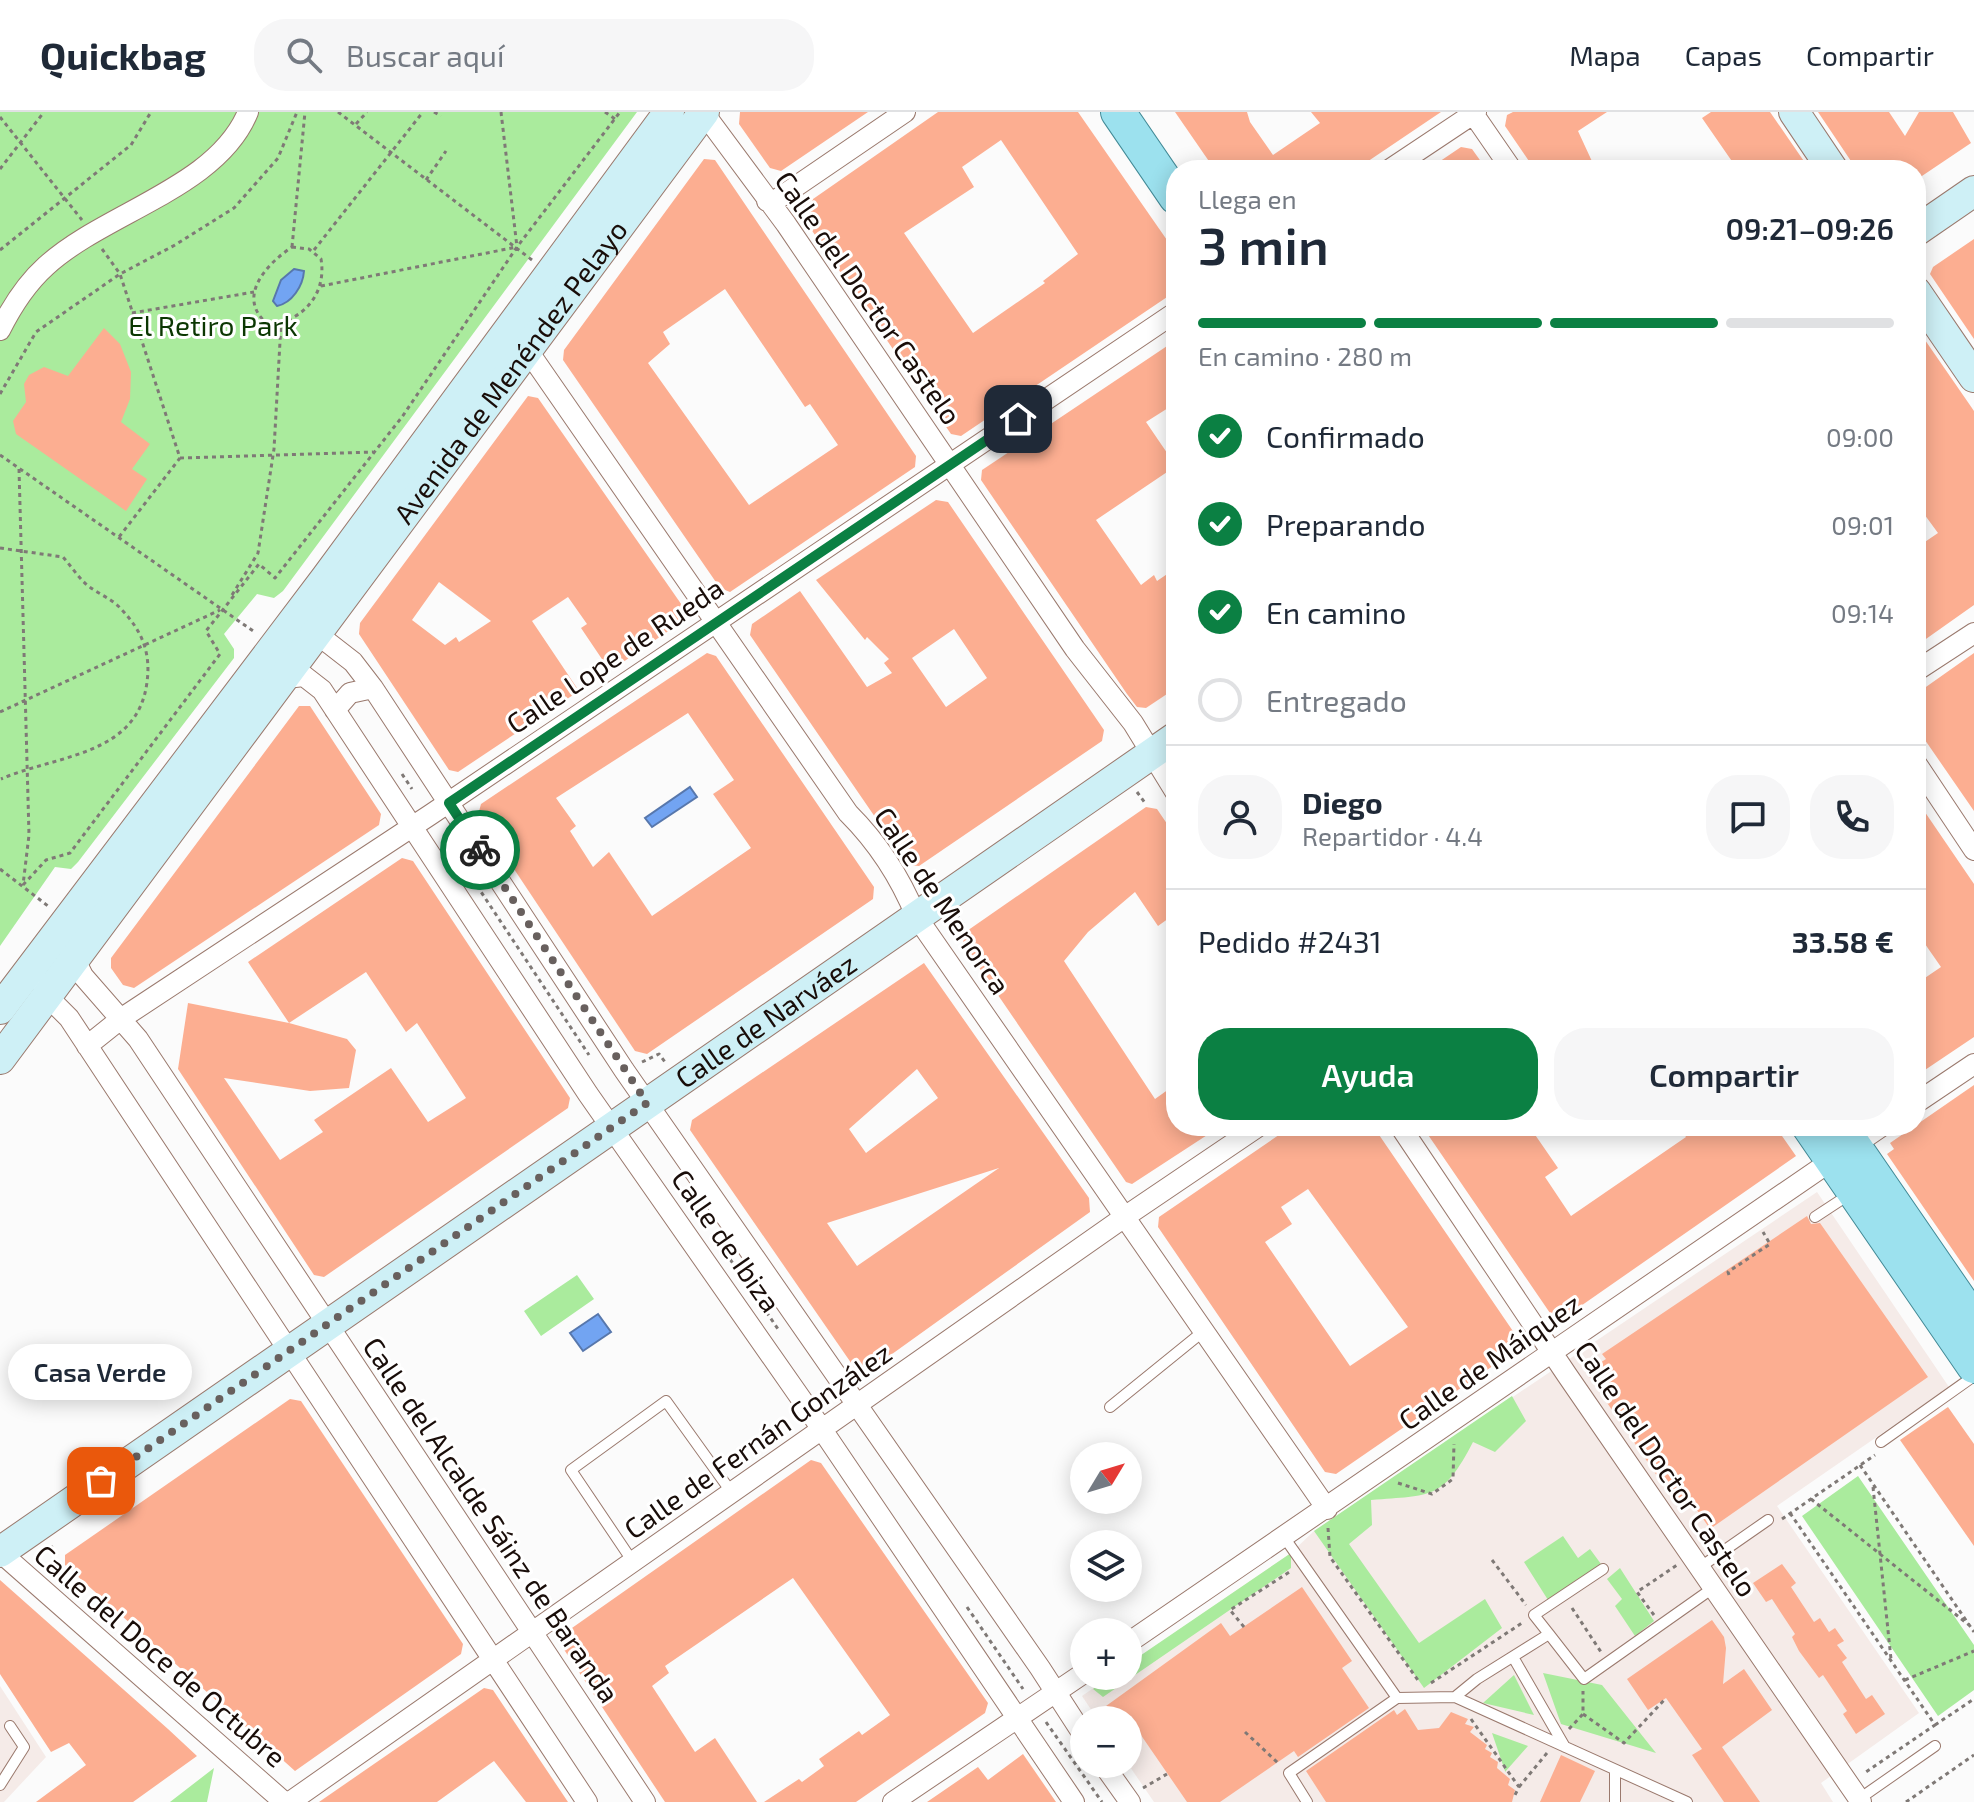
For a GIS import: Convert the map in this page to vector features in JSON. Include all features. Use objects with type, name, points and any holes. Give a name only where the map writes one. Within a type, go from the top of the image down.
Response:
[{"type":"main road","name":"Avenida de Menéndez Pelayo","points":[[0,1009],[101,875],[271,632],[499,340],[669,112]]},
{"type":"main road","name":"Avenida de Menéndez Pelayo","points":[[0,1059],[286,678],[703,112]]},
{"type":"main road","points":[[1118,112],[1166,182]]},
{"type":"main road","points":[[1142,112],[1175,160]]},
{"type":"main road","points":[[1794,112],[1826,160]]},
{"type":"main road","points":[[1926,224],[1974,191]]},
{"type":"main road","points":[[1926,307],[1974,377]]},
{"type":"main road","name":"Calle de Narváez","points":[[0,1552],[1164,745]]},
{"type":"main road","points":[[1842,1144],[1974,1366]]},
{"type":"main road","points":[[1864,1185],[1956,1281],[1974,1321]]},
{"type":"street","points":[[0,330],[32,280],[91,233],[202,168],[233,140],[248,112]]},
{"type":"street","name":"Calle del Doctor Castelo","points":[[703,112],[950,464],[1075,649],[1164,745]]},
{"type":"street","points":[[767,201],[776,200],[905,112]]},
{"type":"street","points":[[1404,160],[1473,113],[1505,160]]},
{"type":"street","name":"Calle Lope de Rueda","points":[[87,1046],[122,1018],[449,803],[1166,319]]},
{"type":"street","points":[[499,340],[511,341],[528,351]]},
{"type":"street","name":"Calle de Menorca","points":[[528,351],[848,813],[866,830],[896,873],[916,916],[1327,1509]]},
{"type":"street","points":[[271,632],[306,626],[319,633]]},
{"type":"street","name":"Calle de Ibiza","points":[[319,633],[353,662],[373,688],[624,1070],[1070,1713]]},
{"type":"street","points":[[1926,664],[1974,633]]},
{"type":"street","name":"Calle de Ibiza","points":[[286,678],[304,676],[315,682],[335,710],[514,985],[822,1429],[1074,1802]]},
{"type":"street","points":[[335,710],[350,693],[373,688]]},
{"type":"street","points":[[1926,778],[1974,850]]},
{"type":"street","name":"Avenida de Menéndez Pelayo","points":[[47,996],[42,979],[45,966],[93,901],[101,884],[101,875]]},
{"type":"street","name":"Calle del Alcalde Sáinz de Baranda","points":[[78,953],[83,976],[122,1018],[645,1802]]},
{"type":"street","points":[[47,996],[69,1018],[490,1660],[587,1802]]},
{"type":"street","points":[[1926,1096],[1974,1064]]},
{"type":"street","name":"Calle de Fernán González","points":[[287,1802],[1244,1136]]},
{"type":"street","name":"Calle del Doctor Castelo","points":[[1407,1136],[1860,1800]]},
{"type":"street","name":"Calle de Máiquez","points":[[1142,1633],[1553,1352],[1842,1144]]},
{"type":"street","name":"Calle del Doce de Octubre","points":[[0,1552],[287,1802]]},
{"type":"street","points":[[893,1802],[1070,1682]]},
{"type":"street","points":[[1117,1778],[1135,1796]]},
{"type":"lane","points":[[1815,1217],[1864,1185]]},
{"type":"lane","points":[[1110,1407],[1205,1330]]},
{"type":"lane","points":[[1883,1445],[1974,1376]]},
{"type":"lane","points":[[633,1563],[571,1470],[666,1401],[732,1493]]},
{"type":"lane","points":[[1699,1568],[1773,1521]]},
{"type":"lane","points":[[1284,1537],[1300,1564],[1397,1698]]},
{"type":"lane","points":[[1603,1569],[1562,1593],[1534,1615],[1584,1679],[1713,1588]]},
{"type":"lane","points":[[1455,1697],[1549,1634]]},
{"type":"lane","points":[[1513,1657],[1565,1747]]},
{"type":"lane","points":[[1307,1802],[1289,1773],[1397,1698],[1455,1697],[1687,1802]]},
{"type":"lane","points":[[0,1785],[24,1747],[10,1726]]},
{"type":"lane","points":[[1860,1800],[1935,1746]]},
{"type":"lane","points":[[1615,1770],[1615,1802]]},
{"type":"path","points":[[0,169],[44,112]]},
{"type":"path","points":[[0,394],[36,332],[120,274],[175,245],[234,208],[278,158],[297,112]]},
{"type":"path","points":[[292,247],[313,251],[321,259],[321,286],[306,310],[281,324],[269,325],[257,316],[255,292],[266,268],[292,247],[305,112]]},
{"type":"path","points":[[338,112],[533,261]]},
{"type":"path","points":[[355,125],[367,112]]},
{"type":"path","points":[[313,251],[423,112]]},
{"type":"path","points":[[434,112],[441,116]]},
{"type":"path","points":[[501,112],[517,247]]},
{"type":"path","points":[[605,112],[615,119]]},
{"type":"path","points":[[23,885],[46,860],[70,853],[220,654],[206,631],[259,564],[275,578],[374,452],[517,247],[620,112]]},
{"type":"path","points":[[0,250],[131,145],[149,113]]},
{"type":"path","points":[[0,117],[66,196],[120,274],[180,458]]},
{"type":"path","points":[[426,180],[446,151]]},
{"type":"path","points":[[321,286],[517,247]]},
{"type":"path","points":[[132,313],[255,292]]},
{"type":"path","points":[[0,712],[224,608],[258,553],[273,457],[281,324]]},
{"type":"path","points":[[180,458],[374,452]]},
{"type":"path","points":[[0,455],[224,608],[271,632]]},
{"type":"path","points":[[119,537],[180,458]]},
{"type":"path","points":[[19,469],[29,835],[23,885]]},
{"type":"path","points":[[0,548],[20,552],[41,551],[63,557],[86,584],[121,608],[146,644],[148,671],[145,700],[122,734],[92,751],[58,758],[27,772],[1,779]]},
{"type":"path","points":[[402,774],[412,789]]},
{"type":"path","points":[[428,850],[464,826]]},
{"type":"path","points":[[446,839],[591,1057]]},
{"type":"path","points":[[0,869],[50,907]]},
{"type":"path","points":[[514,985],[553,960]]},
{"type":"path","points":[[624,1070],[659,1054],[678,1082]]},
{"type":"path","points":[[1729,1275],[1728,1272],[1770,1244],[1763,1232]]},
{"type":"path","points":[[1375,1475],[1432,1494],[1453,1479],[1455,1420]]},
{"type":"path","points":[[1773,1521],[1811,1499],[1883,1445]]},
{"type":"path","points":[[1860,1465],[1974,1632]]},
{"type":"path","points":[[1873,1484],[1891,1660]]},
{"type":"path","points":[[1811,1499],[1969,1625]]},
{"type":"path","points":[[1327,1509],[1330,1557],[1424,1688],[1534,1615],[1492,1560]]},
{"type":"path","points":[[1790,1513],[1935,1725]]},
{"type":"path","points":[[1244,1627],[1230,1610],[1300,1564]]},
{"type":"path","points":[[1661,1624],[1637,1592],[1678,1565]]},
{"type":"path","points":[[1562,1593],[1608,1661]]},
{"type":"path","points":[[1905,1680],[1974,1651]]},
{"type":"path","points":[[1584,1679],[1583,1714],[1624,1743],[1666,1698]]},
{"type":"path","points":[[1455,1697],[1519,1787],[1515,1795]]},
{"type":"path","points":[[1859,1776],[1974,1699]]},
{"type":"path","points":[[1035,1706],[1102,1802]]},
{"type":"path","points":[[1245,1732],[1289,1773]]},
{"type":"path","points":[[1906,1802],[1974,1755]]},
{"type":"path","points":[[1135,1796],[1167,1774]]},
{"type":"shaded area","points":[[1817,1192],[1949,1387],[1777,1506],[1919,1713],[1821,1783],[1833,1802],[1154,1802],[1138,1778],[1142,1778],[1142,1706],[1089,1706],[1082,1696],[1091,1690],[1142,1690],[1142,1655],[1291,1553],[1314,1531]]},
{"type":"shaded area","points":[[0,1686],[46,1757],[4,1802],[0,1802]]},
{"type":"green space","name":"El Retiro Park","points":[[0,112],[637,112],[283,591],[274,598],[257,594],[224,634],[234,649],[234,658],[78,862],[71,869],[55,867],[0,946]]},
{"type":"green space","points":[[577,1275],[594,1299],[541,1336],[524,1311]]},
{"type":"green space","points":[[1512,1396],[1526,1421],[1495,1452],[1473,1442],[1453,1475],[1434,1491],[1371,1500],[1372,1525],[1349,1544],[1419,1643],[1485,1599],[1502,1628],[1424,1688],[1314,1531]]},
{"type":"green space","points":[[1858,1476],[1974,1645],[1974,1690],[1938,1716],[1802,1516]]},
{"type":"green space","points":[[1563,1536],[1578,1558],[1590,1549],[1601,1564],[1548,1600],[1524,1562]]},
{"type":"green space","points":[[1291,1553],[1291,1568],[1142,1670],[1142,1654]]},
{"type":"green space","points":[[1620,1568],[1654,1621],[1635,1636],[1615,1606],[1622,1599],[1607,1579]]},
{"type":"green space","points":[[1543,1673],[1602,1685],[1656,1753],[1561,1724]]},
{"type":"green space","points":[[1514,1675],[1534,1715],[1483,1703]]},
{"type":"green space","points":[[1094,1690],[1113,1690],[1103,1697]]},
{"type":"green space","points":[[1492,1733],[1528,1746],[1505,1772],[1505,1771]]},
{"type":"green space","points":[[214,1768],[207,1802],[170,1802]]},
{"type":"water","points":[[294,269],[304,271],[299,288],[292,298],[277,306],[273,301],[281,280]]},
{"type":"water","points":[[690,787],[697,797],[652,827],[645,818]]},
{"type":"water","points":[[598,1314],[611,1332],[583,1351],[570,1333]]},
{"type":"building","points":[[740,112],[868,112],[781,171],[770,168],[739,124]]},
{"type":"building","points":[[938,112],[1078,112],[1166,239],[1166,298],[961,436],[951,434],[802,216],[803,206]],"holes":[[[1001,140],[1078,254],[1043,281],[1045,283],[973,333],[904,233],[974,187],[962,167]]]},
{"type":"building","points":[[1175,112],[1247,112],[1250,122],[1273,155],[1320,123],[1311,112],[1441,112],[1370,160],[1208,160]]},
{"type":"building","points":[[1513,112],[1607,112],[1578,131],[1591,160],[1528,160],[1505,126],[1507,115]]},
{"type":"building","points":[[1711,112],[1770,112],[1803,160],[1731,160],[1702,118]]},
{"type":"building","points":[[1818,112],[1889,112],[1905,136],[1919,112],[1953,112],[1971,143],[1926,173],[1926,160],[1850,160]]},
{"type":"building","points":[[1461,147],[1472,149],[1480,160],[1442,160]]},
{"type":"building","points":[[704,159],[715,160],[916,456],[915,467],[730,592],[720,588],[563,360],[564,350]],"holes":[[[725,289],[805,407],[810,404],[838,445],[749,505],[648,363],[670,344],[663,332]]]},
{"type":"building","points":[[1974,239],[1974,339],[1930,274],[1933,267]]},
{"type":"building","points":[[104,328],[120,344],[131,372],[130,399],[121,422],[150,444],[132,469],[147,479],[126,511],[16,434],[13,421],[26,402],[24,384],[29,375],[44,367],[68,376]]},
{"type":"building","points":[[1926,341],[1974,411],[1974,605],[1926,639],[1926,541],[1938,533],[1926,517]]},
{"type":"building","points":[[1166,347],[1166,409],[1146,422],[1166,451],[1166,473],[1096,520],[1141,585],[1154,575],[1157,581],[1166,575],[1166,695],[1146,708],[1137,707],[981,480],[982,470]]},
{"type":"building","points":[[528,396],[538,398],[686,611],[683,621],[610,671],[581,628],[587,624],[568,597],[532,621],[579,691],[458,772],[449,770],[359,634],[360,623]],"holes":[[[439,582],[491,621],[459,642],[456,637],[445,645],[412,620]]]},
{"type":"building","points":[[936,500],[948,502],[1104,730],[1102,741],[919,866],[908,865],[750,635],[752,624],[800,591],[867,687],[892,673],[884,663],[889,659],[867,637],[865,640],[816,580]],"holes":[[[954,629],[987,678],[946,707],[912,658]]]},
{"type":"building","points":[[707,653],[716,656],[874,887],[873,899],[647,1054],[635,1051],[478,815],[481,804]],"holes":[[[688,713],[734,780],[713,794],[751,848],[652,916],[609,852],[593,867],[570,831],[576,826],[556,798]]]},
{"type":"building","points":[[1974,653],[1974,811],[1926,741],[1926,687]]},
{"type":"building","points":[[299,706],[310,706],[381,814],[379,825],[134,988],[123,985],[111,968],[111,958]]},
{"type":"building","points":[[1146,807],[1157,809],[1166,822],[1166,920],[1158,926],[1135,892],[1088,932],[1064,961],[1155,1099],[1166,1091],[1166,1136],[1206,1136],[1132,1184],[1126,1182],[963,944],[964,933]]},
{"type":"building","points":[[1926,814],[1974,884],[1974,1037],[1926,1069],[1926,977],[1941,967],[1926,945]]},
{"type":"building","points":[[402,858],[413,861],[570,1098],[568,1108],[324,1277],[314,1275],[178,1069],[188,1003],[289,1023],[248,962]],"holes":[[[366,972],[406,1032],[417,1023],[466,1098],[428,1122],[391,1068],[314,1120],[323,1132],[280,1160],[224,1078],[310,1091],[349,1088],[356,1050],[347,1039],[289,1023]]]},
{"type":"building","points":[[924,963],[1089,1198],[1090,1212],[867,1372],[856,1370],[690,1130],[692,1120]],"holes":[[[917,1069],[938,1098],[866,1153],[849,1129]],[[999,1168],[857,1266],[827,1223]]]},
{"type":"building","points":[[1974,1085],[1974,1281],[1887,1154],[1894,1149],[1890,1143],[1900,1136],[1926,1136],[1926,1118]]},
{"type":"building","points":[[1277,1136],[1380,1136],[1519,1340],[1516,1350],[1336,1474],[1325,1472],[1158,1227],[1159,1217]],"holes":[[[1308,1189],[1408,1327],[1350,1366],[1265,1242],[1292,1224],[1281,1207]]]},
{"type":"building","points":[[1429,1136],[1536,1136],[1558,1168],[1545,1177],[1571,1216],[1685,1136],[1782,1136],[1796,1156],[1565,1317],[1550,1313]]},
{"type":"building","points":[[1807,1216],[1811,1224],[1820,1223],[1928,1377],[1710,1529],[1688,1497],[1677,1505],[1586,1372],[1606,1359],[1602,1354]]},
{"type":"building","points":[[290,1399],[301,1401],[463,1644],[461,1654],[295,1771],[65,1565],[65,1555]]},
{"type":"building","points":[[1948,1407],[1974,1444],[1974,1546],[1900,1440]]},
{"type":"building","points":[[811,1460],[821,1463],[988,1703],[985,1713],[856,1802],[764,1802],[799,1779],[802,1782],[824,1766],[819,1759],[859,1731],[862,1735],[890,1715],[793,1578],[665,1666],[669,1673],[652,1686],[695,1752],[715,1738],[757,1802],[665,1802],[561,1645],[562,1635]]},
{"type":"building","points":[[1782,1564],[1796,1583],[1791,1587],[1814,1622],[1820,1618],[1829,1632],[1835,1628],[1844,1641],[1837,1645],[1847,1658],[1842,1662],[1866,1699],[1872,1695],[1885,1714],[1856,1734],[1843,1714],[1847,1711],[1823,1675],[1819,1678],[1799,1651],[1792,1637],[1795,1634],[1772,1599],[1766,1602],[1753,1583]]},
{"type":"building","points":[[0,1580],[197,1756],[133,1802],[36,1802],[86,1765],[69,1743],[51,1752],[0,1674]]},
{"type":"building","points":[[1302,1587],[1352,1661],[1342,1668],[1369,1708],[1298,1757],[1294,1751],[1220,1802],[1187,1802],[1142,1737],[1142,1706],[1106,1706],[1128,1690],[1142,1690],[1142,1680],[1221,1623],[1230,1636]]},
{"type":"building","points":[[1712,1620],[1724,1637],[1726,1648],[1723,1684],[1744,1669],[1772,1710],[1722,1747],[1760,1802],[1724,1802],[1692,1755],[1702,1749],[1666,1698],[1648,1710],[1627,1679]]},
{"type":"building","points":[[484,1688],[493,1690],[568,1802],[526,1802],[494,1761],[437,1802],[319,1802]]},
{"type":"building","points":[[1405,1709],[1418,1730],[1439,1728],[1451,1712],[1468,1719],[1465,1724],[1474,1727],[1470,1732],[1487,1745],[1485,1749],[1498,1762],[1497,1768],[1510,1779],[1508,1785],[1515,1790],[1512,1802],[1326,1802],[1306,1771],[1394,1710],[1397,1715]]},
{"type":"building","points":[[1023,1754],[1056,1802],[927,1802],[978,1767],[988,1780]]},
{"type":"building","points":[[1561,1755],[1595,1771],[1580,1802],[1540,1802]]},
{"type":"way so far","points":[[101,1481],[647,1103],[480,850]]},
{"type":"place","name":"Casa Verde","points":[[101,1481]]},
{"type":"route","points":[[480,850],[449,803],[1018,419]]}]
